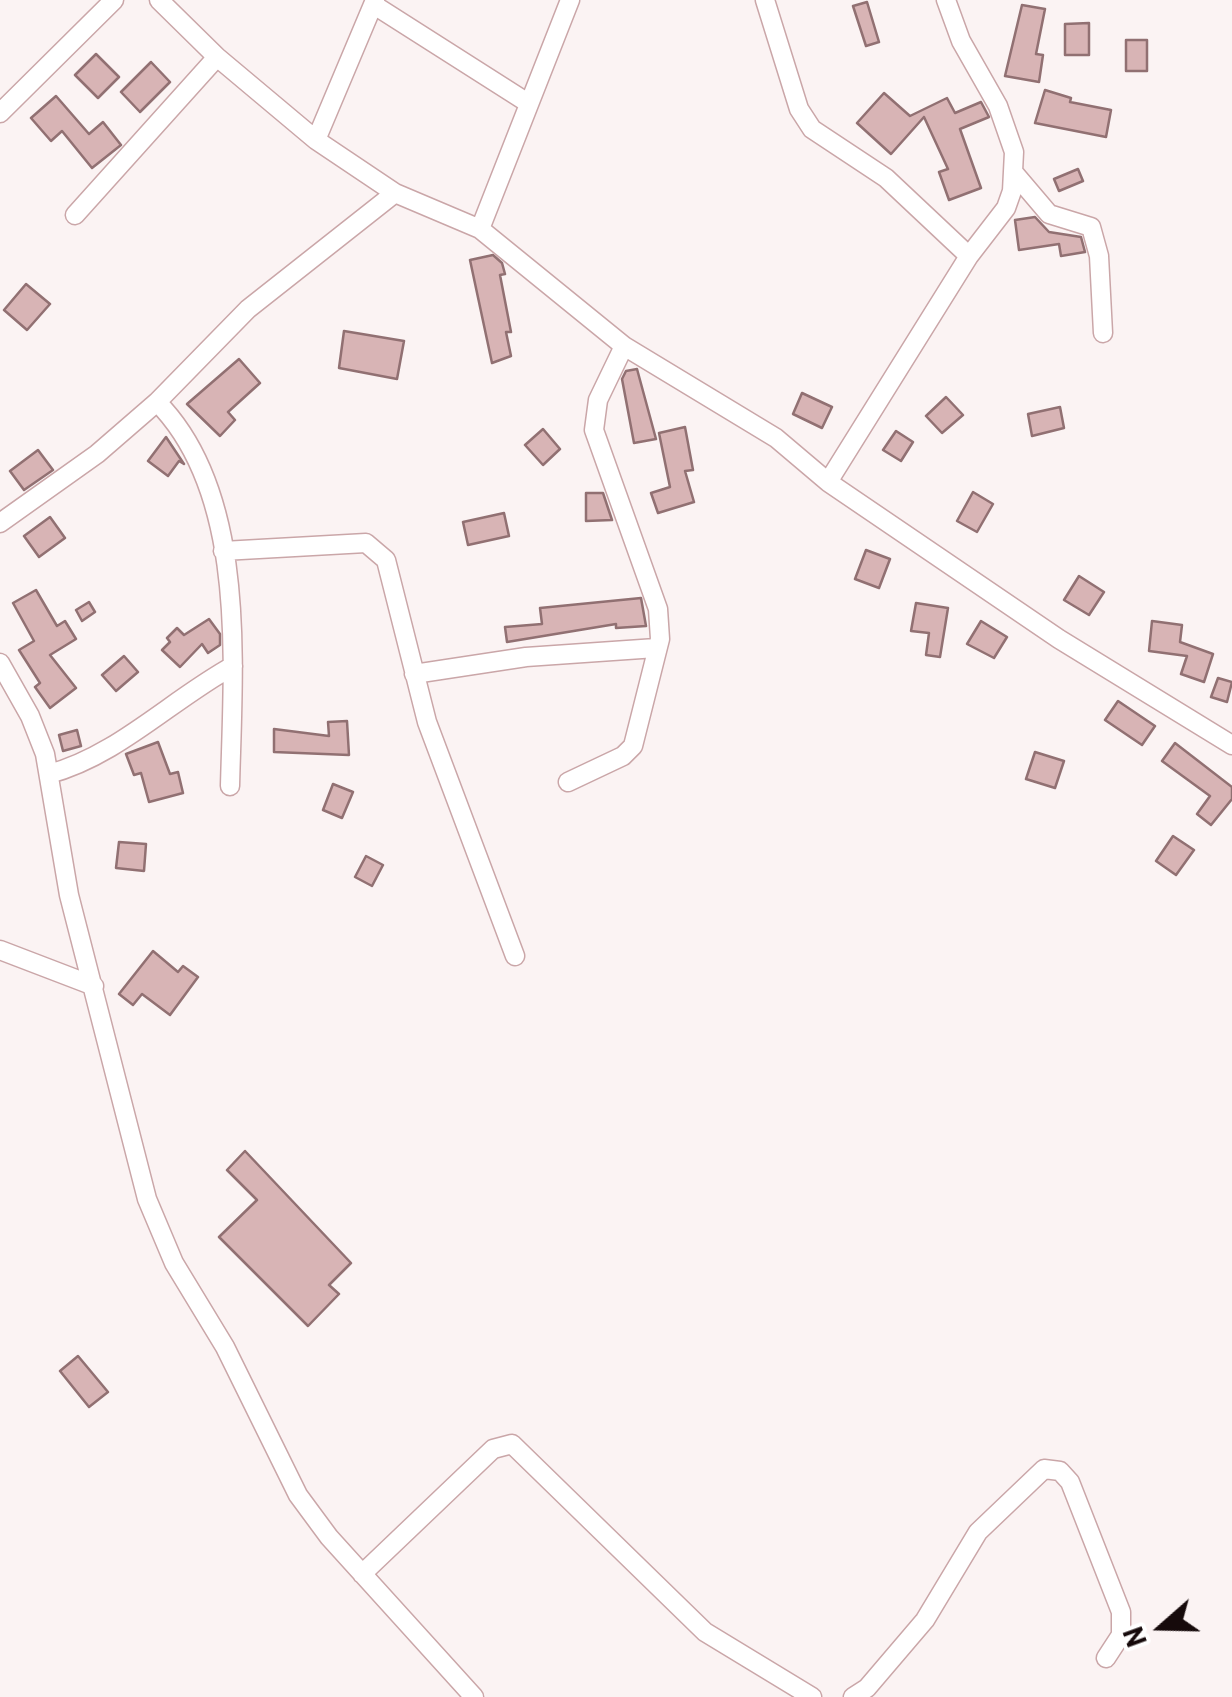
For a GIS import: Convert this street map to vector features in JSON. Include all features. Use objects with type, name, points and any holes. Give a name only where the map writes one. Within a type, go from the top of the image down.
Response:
[{"type":"street","points":[[0,113],[114,0]]},
{"type":"street","points":[[159,0],[217,58],[316,140],[395,193],[480,229],[624,346],[776,438],[828,482],[1059,639],[1205,724],[1232,745]]},
{"type":"street","points":[[480,229],[503,180],[528,103],[570,0]]},
{"type":"street","points":[[765,0],[804,120],[819,136],[886,178],[968,256]]},
{"type":"street","points":[[828,482],[968,256],[1006,208],[1015,174],[1014,152],[998,106],[962,40],[946,0]]},
{"type":"street","points":[[316,140],[375,2],[528,103]]},
{"type":"street","points":[[75,215],[217,58]]},
{"type":"street","points":[[1015,174],[1049,214],[1091,227],[1099,256],[1103,333]]},
{"type":"street","points":[[0,523],[97,454],[157,402],[248,309],[395,193]]},
{"type":"street","points":[[568,782],[623,756],[633,746],[661,629],[658,609],[594,430],[598,400],[624,346]]},
{"type":"street","points":[[157,402],[180,426],[199,456],[213,498],[223,551],[233,666],[230,786]]},
{"type":"street","points":[[223,551],[366,543],[374,547],[389,568],[414,674],[443,770],[515,956]]},
{"type":"street","points":[[414,674],[526,656],[656,648]]},
{"type":"street","points":[[0,662],[30,716],[50,774],[60,859],[148,1199],[164,1242],[226,1347],[298,1494],[362,1574],[474,1697]]},
{"type":"street","points":[[50,774],[97,757],[166,705],[233,666]]},
{"type":"street","points":[[0,950],[94,986]]},
{"type":"street","points":[[362,1574],[493,1449],[512,1444],[705,1632],[812,1697]]},
{"type":"street","points":[[853,1697],[866,1688],[925,1620],[978,1532],[1044,1469],[1060,1470],[1070,1482],[1121,1612],[1121,1635],[1106,1658]]},
{"type":"building","points":[[867,2],[879,42],[866,46],[853,6]]},
{"type":"building","points":[[1022,5],[1045,9],[1036,54],[1043,55],[1039,82],[1005,76]]},
{"type":"building","points":[[1089,23],[1089,55],[1065,55],[1065,24]]},
{"type":"building","points":[[1126,40],[1147,40],[1147,71],[1126,71]]},
{"type":"building","points":[[96,54],[119,77],[98,98],[75,75]]},
{"type":"building","points":[[151,62],[170,82],[140,112],[121,92]]},
{"type":"building","points":[[1045,90],[1071,98],[1070,102],[1111,110],[1106,137],[1035,123]]},
{"type":"building","points":[[884,93],[910,116],[947,98],[955,113],[981,102],[989,117],[960,129],[981,188],[949,200],[939,172],[948,169],[924,117],[891,154],[857,123]]},
{"type":"building","points":[[56,96],[89,134],[103,122],[121,145],[92,168],[62,131],[51,141],[31,118]]},
{"type":"building","points":[[1078,169],[1083,181],[1059,191],[1054,179]]},
{"type":"building","points":[[1035,217],[1049,232],[1081,237],[1085,252],[1061,256],[1059,244],[1019,250],[1015,220]]},
{"type":"building","points":[[493,255],[502,263],[505,274],[500,275],[511,332],[506,332],[511,356],[492,363],[470,260]]},
{"type":"building","points":[[26,284],[50,304],[27,330],[4,310]]},
{"type":"building","points":[[344,331],[404,341],[397,379],[339,368]]},
{"type":"building","points":[[239,359],[260,383],[228,412],[235,420],[220,436],[187,404]]},
{"type":"building","points":[[637,369],[656,439],[634,443],[622,379],[626,371]]},
{"type":"building","points":[[802,393],[832,407],[822,428],[793,414]]},
{"type":"building","points":[[946,397],[963,415],[942,433],[926,416]]},
{"type":"building","points":[[1060,407],[1064,428],[1032,436],[1028,414]]},
{"type":"building","points":[[685,427],[693,470],[685,471],[694,502],[658,513],[651,493],[670,487],[659,433]]},
{"type":"building","points":[[543,429],[560,449],[543,465],[525,445]]},
{"type":"building","points":[[896,431],[913,442],[901,461],[883,450]]},
{"type":"building","points":[[166,437],[184,464],[179,461],[168,476],[148,461]]},
{"type":"building","points":[[38,450],[53,470],[24,490],[10,471]]},
{"type":"building","points":[[973,492],[993,504],[977,532],[957,521]]},
{"type":"building","points":[[586,493],[603,493],[612,520],[586,521]]},
{"type":"building","points":[[504,513],[509,536],[468,545],[463,522]]},
{"type":"building","points":[[50,517],[65,538],[39,557],[24,536]]},
{"type":"building","points":[[866,550],[890,559],[879,588],[855,579]]},
{"type":"building","points":[[1079,576],[1104,592],[1089,615],[1064,600]]},
{"type":"building","points":[[36,590],[57,626],[65,621],[76,639],[50,655],[76,688],[50,708],[35,687],[40,683],[19,650],[34,641],[13,603]]},
{"type":"building","points":[[641,598],[646,626],[616,628],[616,624],[507,642],[505,627],[542,624],[540,608]]},
{"type":"building","points":[[89,602],[95,612],[82,621],[76,610]]},
{"type":"building","points":[[916,603],[948,608],[940,657],[926,655],[929,633],[911,631]]},
{"type":"building","points":[[209,619],[220,634],[220,645],[208,653],[202,644],[180,667],[162,650],[177,628],[184,635]]},
{"type":"building","points":[[981,621],[1007,637],[994,658],[967,644]]},
{"type":"building","points":[[1152,621],[1182,625],[1180,642],[1213,654],[1204,682],[1181,674],[1187,656],[1149,651]]},
{"type":"building","points":[[124,656],[138,672],[116,691],[102,675]]},
{"type":"building","points":[[1218,678],[1232,682],[1227,702],[1211,697]]},
{"type":"building","points":[[1118,701],[1155,726],[1142,745],[1105,720]]},
{"type":"building","points":[[347,721],[349,755],[274,752],[274,729],[329,736],[328,722]]},
{"type":"building","points":[[77,730],[81,746],[63,751],[59,735]]},
{"type":"building","points":[[158,742],[170,774],[178,772],[183,793],[149,802],[141,773],[134,775],[126,754]]},
{"type":"building","points":[[1175,743],[1232,787],[1232,799],[1211,825],[1197,814],[1210,796],[1162,761]]},
{"type":"building","points":[[1035,752],[1064,761],[1055,788],[1026,779]]},
{"type":"building","points":[[333,784],[353,792],[342,818],[323,810]]},
{"type":"building","points":[[1173,836],[1194,850],[1176,875],[1156,861]]},
{"type":"building","points":[[119,842],[146,844],[144,871],[116,868]]},
{"type":"building","points":[[366,856],[383,865],[372,886],[355,877]]},
{"type":"building","points":[[153,951],[178,972],[183,966],[198,977],[170,1015],[142,994],[133,1005],[119,994]]},
{"type":"building","points":[[245,1151],[351,1263],[329,1285],[339,1294],[308,1326],[219,1237],[257,1200],[227,1170]]},
{"type":"building","points":[[78,1356],[108,1392],[89,1407],[60,1371]]}]
